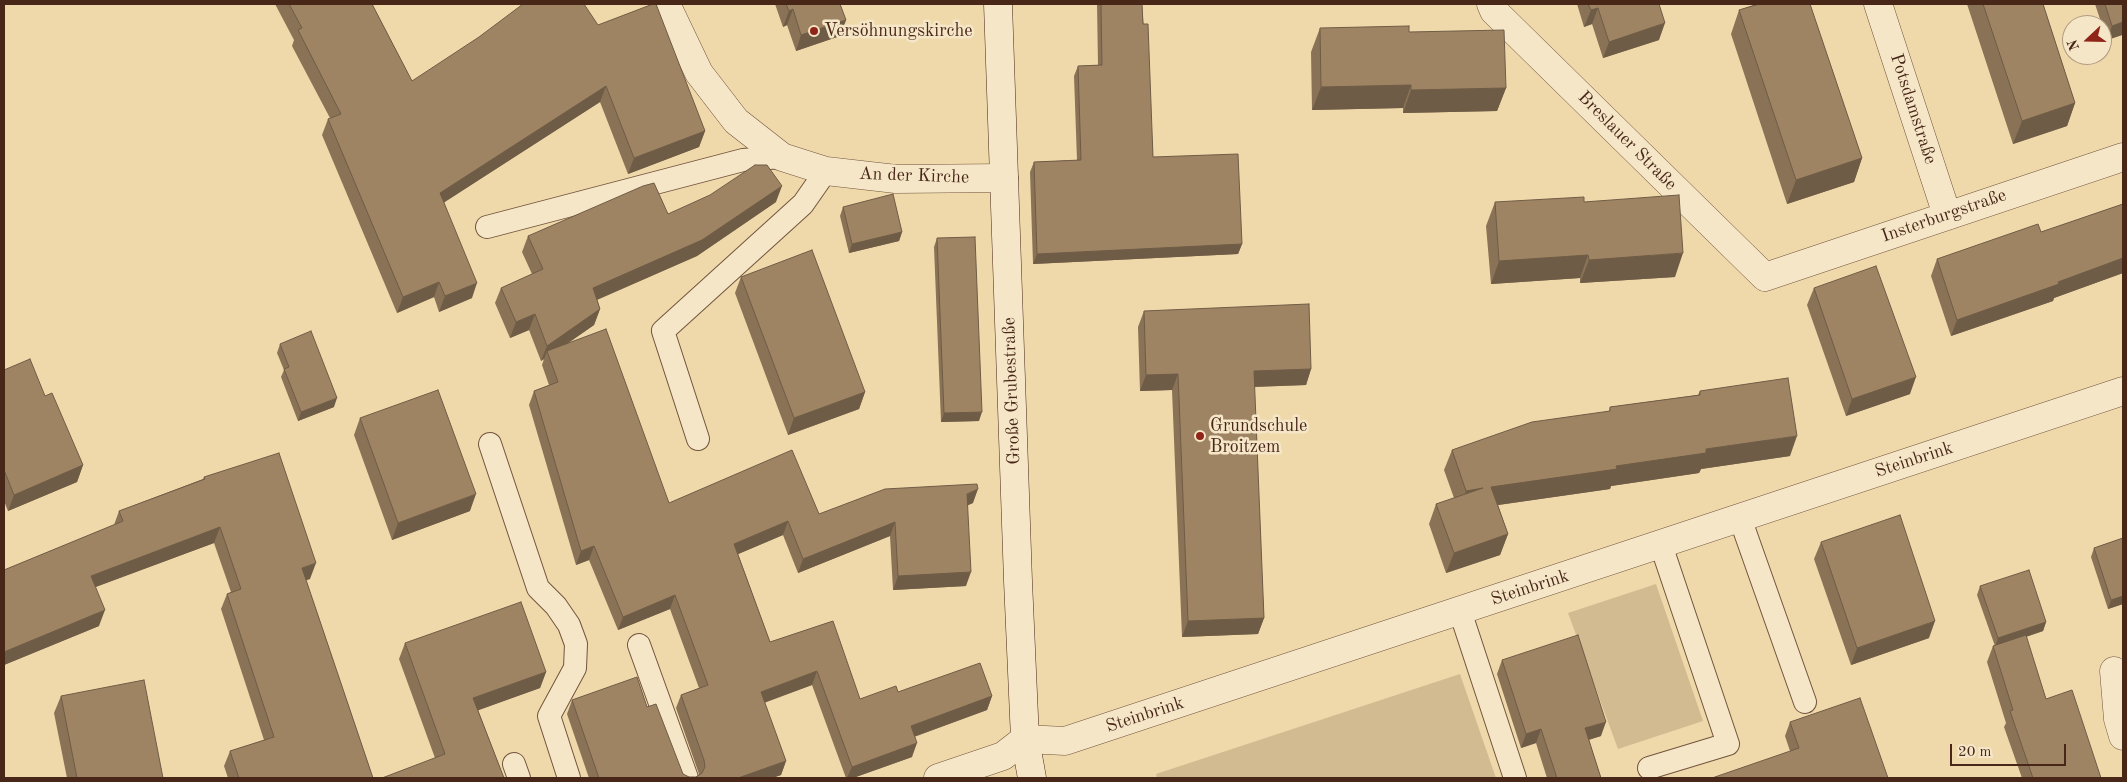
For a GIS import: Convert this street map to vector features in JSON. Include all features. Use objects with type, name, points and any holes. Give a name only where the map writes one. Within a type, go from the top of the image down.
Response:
[{"type":"street","name":"An der Kirche","points":[[666,4],[699,73],[736,121],[782,157],[826,171],[896,179],[1004,178]]},
{"type":"street","name":"Große Grubestraße","points":[[998,4],[1025,740],[1032,778]]},
{"type":"street","name":"Breslauer Straße","points":[[1491,4],[1494,11],[1764,278]]},
{"type":"street","name":"Potsdamstraße","points":[[1878,4],[1947,215]]},
{"type":"street","name":"Insterburgstraße","points":[[1764,278],[2123,156]]},
{"type":"street","name":"Steinbrink","points":[[1025,740],[1065,741],[2123,391]]},
{"type":"street","points":[[2114,671],[2118,720],[2123,736]]},
{"type":"street","points":[[938,778],[1003,756],[1025,740]]},
{"type":"lane","points":[[487,227],[744,160],[782,157]]},
{"type":"lane","points":[[698,439],[663,331],[803,204],[826,171]]},
{"type":"lane","points":[[490,444],[538,588],[569,625],[576,644],[575,668],[549,716],[569,778]]},
{"type":"lane","points":[[1740,518],[1805,702]]},
{"type":"lane","points":[[1649,768],[1728,744],[1661,544]]},
{"type":"lane","points":[[1460,611],[1521,778]]},
{"type":"lane","points":[[639,645],[687,778]]},
{"type":"shaded area","points":[[1656,584],[1703,721],[1618,749],[1568,613]]},
{"type":"shaded area","points":[[1460,674],[1496,778],[1157,778],[1156,774]]},
{"type":"building","points":[[289,4],[372,4],[412,81],[479,37],[523,4],[584,4],[598,25],[656,4],[705,131],[634,158],[606,86],[440,193],[477,283],[445,296],[439,282],[403,297],[328,119],[341,114],[298,30],[302,28]]},
{"type":"building","points":[[786,4],[840,4],[846,20],[801,35],[793,9],[789,11]]},
{"type":"building","points":[[1101,4],[1142,4],[1143,24],[1148,24],[1153,157],[1238,154],[1242,244],[1037,254],[1034,162],[1081,160],[1078,66],[1102,65]]},
{"type":"building","points":[[1588,4],[1659,4],[1665,23],[1609,42],[1598,8],[1591,10]]},
{"type":"building","points":[[1759,4],[1810,4],[1862,158],[1796,180],[1739,10]]},
{"type":"building","points":[[1983,4],[2043,4],[2075,103],[2022,121]]},
{"type":"building","points":[[2105,4],[2123,4],[2123,22],[2112,26],[2112,15],[2108,15]]},
{"type":"building","points":[[1409,26],[1409,32],[1504,30],[1506,88],[1411,90],[1411,85],[1321,87],[1320,28]]},
{"type":"building","points":[[755,165],[767,165],[782,186],[702,240],[593,288],[600,309],[547,346],[535,314],[516,322],[501,288],[543,269],[528,236],[654,183],[668,214],[710,195]]},
{"type":"building","points":[[893,194],[902,232],[852,244],[843,207]]},
{"type":"building","points":[[1679,195],[1683,253],[1589,260],[1588,255],[1499,261],[1495,202],[1584,197],[1584,202]]},
{"type":"building","points":[[2123,204],[2123,258],[2058,282],[2059,284],[1957,320],[1937,259],[2038,224],[2041,232]]},
{"type":"building","points":[[975,237],[982,412],[944,413],[937,238]]},
{"type":"building","points":[[812,250],[865,392],[794,418],[741,277]]},
{"type":"building","points":[[1876,266],[1916,377],[1852,399],[1814,288]]},
{"type":"building","points":[[1309,304],[1311,369],[1254,371],[1264,618],[1188,621],[1178,374],[1146,375],[1144,311]]},
{"type":"building","points":[[606,329],[669,503],[792,450],[819,514],[885,489],[977,484],[978,489],[967,494],[971,572],[898,576],[895,522],[803,559],[788,521],[734,544],[770,642],[833,621],[860,699],[896,686],[898,692],[980,663],[992,696],[911,726],[917,743],[852,767],[817,671],[761,692],[786,761],[738,778],[599,778],[572,700],[637,677],[647,707],[656,704],[683,774],[689,777],[696,777],[702,773],[705,767],[704,760],[681,695],[708,685],[675,595],[623,617],[594,546],[581,551],[534,391],[558,382],[547,351]]},
{"type":"building","points":[[311,331],[337,398],[301,412],[284,369],[289,367],[280,344]]},
{"type":"building","points":[[30,359],[45,396],[52,393],[83,465],[14,495],[4,470],[4,370]]},
{"type":"building","points":[[1788,378],[1797,436],[1706,449],[1706,453],[1616,466],[1617,469],[1491,487],[1508,534],[1454,553],[1436,504],[1483,488],[1466,491],[1452,450],[1532,422],[1610,411],[1610,407],[1700,395],[1700,391]]},
{"type":"building","points":[[438,390],[476,494],[398,523],[360,418]]},
{"type":"building","points":[[279,453],[316,563],[302,568],[373,778],[239,778],[230,751],[274,737],[227,594],[241,589],[220,527],[91,576],[105,610],[4,652],[4,570],[123,521],[119,511],[205,479],[204,477]]},
{"type":"building","points":[[1900,515],[1935,621],[1857,648],[1821,542]]},
{"type":"building","points":[[2123,538],[2123,596],[2111,600],[2094,548]]},
{"type":"building","points":[[2029,570],[2046,622],[1998,638],[1980,586]]},
{"type":"building","points":[[521,602],[546,672],[473,698],[504,778],[382,778],[445,754],[405,643]]},
{"type":"building","points":[[1578,635],[1606,722],[1585,728],[1601,778],[1557,778],[1541,729],[1526,734],[1502,660]]},
{"type":"building","points":[[2026,635],[2046,699],[2072,690],[2101,778],[2033,778],[2010,711],[2013,710],[1993,646]]},
{"type":"building","points":[[144,680],[163,778],[77,778],[61,696]]},
{"type":"building","points":[[1860,698],[1888,778],[1712,778],[1799,748],[1790,722]]},
{"type":"place","name":"Versöhnungskirche","points":[[814,31]]},
{"type":"place","name":"Grundschule Broitzem","points":[[1200,436]]}]
